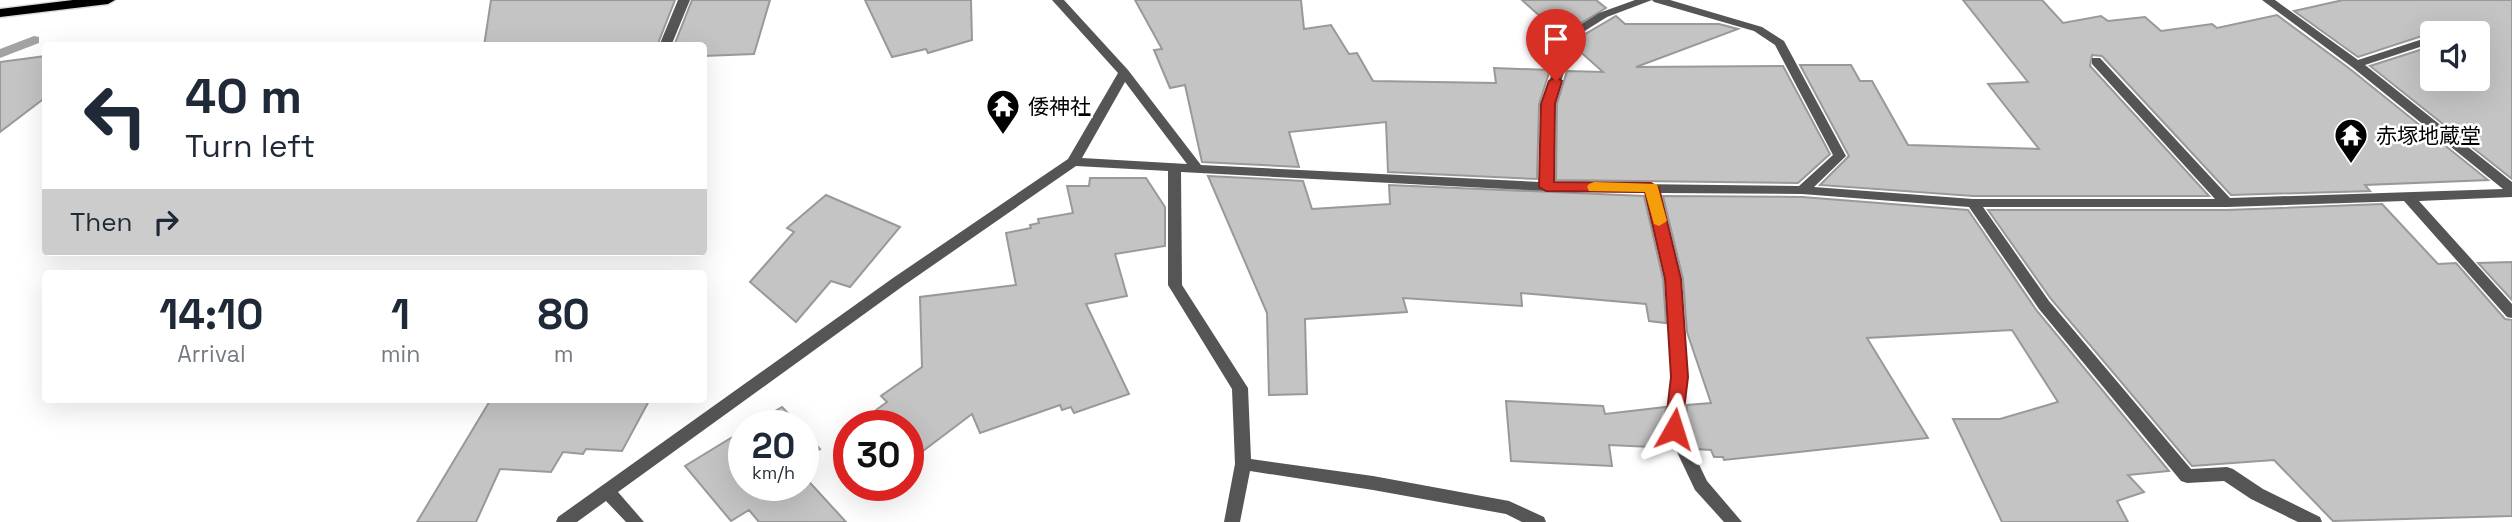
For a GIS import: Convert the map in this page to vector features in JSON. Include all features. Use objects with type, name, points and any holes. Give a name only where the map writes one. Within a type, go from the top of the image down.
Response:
[{"type":"main road","points":[[0,13],[108,0]]},
{"type":"street","points":[[667,42],[684,0]]},
{"type":"street","points":[[1058,0],[1124,74],[1197,169]]},
{"type":"street","points":[[1546,187],[1548,104],[1570,35],[1603,15],[1646,0]]},
{"type":"street","points":[[1658,0],[1758,29],[1780,43],[1840,156],[1802,190]]},
{"type":"street","points":[[2268,0],[2356,64],[2512,191]]},
{"type":"street","points":[[2356,64],[2420,43]]},
{"type":"street","points":[[2096,61],[2227,203]]},
{"type":"street","points":[[564,522],[898,282],[1073,162],[1124,74]]},
{"type":"street","points":[[1073,162],[1546,187],[1802,190],[1973,203],[2227,203],[2512,191]]},
{"type":"street","points":[[1174,168],[1175,285],[1240,388],[1243,464],[1232,522]]},
{"type":"street","points":[[1651,188],[1673,279],[1680,377],[1674,429],[1701,485],[1734,522]]},
{"type":"street","points":[[2406,195],[2512,313]]},
{"type":"street","points":[[1973,203],[2044,305],[2188,476],[2227,474],[2257,494],[2315,522]]},
{"type":"street","points":[[1243,464],[1373,483],[1508,508],[1538,522]]},
{"type":"street","points":[[607,491],[636,522]]},
{"type":"building","points":[[491,0],[675,0],[659,42],[485,42]]},
{"type":"building","points":[[692,0],[770,0],[754,54],[707,56],[707,42],[676,42]]},
{"type":"building","points":[[865,0],[971,0],[972,40],[928,53],[926,49],[892,57]]},
{"type":"building","points":[[1135,0],[1301,0],[1304,29],[1331,25],[1349,54],[1357,53],[1373,81],[1496,83],[1494,68],[1550,70],[1539,104],[1537,179],[1388,172],[1386,122],[1289,132],[1299,167],[1202,162],[1185,85],[1170,88],[1154,50],[1162,49]]},
{"type":"building","points":[[1522,0],[1596,0],[1606,8],[1561,35]]},
{"type":"building","points":[[1963,0],[2042,0],[2063,23],[2101,16],[2108,21],[2145,17],[2161,31],[2212,24],[2217,28],[2277,15],[2350,69],[2488,180],[2365,185],[2370,191],[2231,195],[2102,56],[2092,55],[2090,66],[2209,196],[1973,196],[1820,185],[1849,156],[1800,65],[1851,65],[1860,81],[1872,81],[1908,145],[2039,149],[1988,84],[2028,82]]},
{"type":"building","points":[[2343,0],[2512,0],[2512,179],[2370,66],[2420,50],[2420,91],[2490,91],[2490,21],[2420,21],[2420,37],[2358,57],[2294,11]]},
{"type":"building","points":[[1616,16],[1625,24],[1719,24],[1738,29],[1636,67],[1783,66],[1830,154],[1798,183],[1556,180],[1557,104],[1567,71],[1603,72],[1575,47],[1577,39]]},
{"type":"building","points":[[42,57],[42,100],[0,132],[0,62]]},
{"type":"building","points":[[1208,176],[1303,181],[1312,209],[1390,204],[1389,185],[1644,196],[1663,279],[1666,323],[1649,321],[1646,304],[1521,293],[1522,306],[1403,298],[1407,312],[1305,319],[1307,394],[1269,395],[1267,313]]},
{"type":"building","points":[[1090,178],[1146,178],[1165,207],[1165,246],[1115,254],[1127,296],[1086,304],[1129,394],[1074,413],[1071,407],[1062,410],[1060,405],[980,433],[972,414],[924,450],[924,410],[876,410],[887,402],[881,396],[922,367],[920,297],[1016,285],[1006,233],[1031,228],[1030,225],[1039,223],[1038,219],[1073,213],[1067,186],[1089,186]]},
{"type":"building","points":[[826,195],[900,227],[850,287],[831,281],[796,322],[750,282],[794,232],[787,228]]},
{"type":"building","points":[[1663,196],[1802,197],[1968,210],[2037,311],[2169,471],[2128,475],[2144,492],[2117,501],[2128,522],[2002,522],[1953,419],[2000,419],[2058,402],[2012,330],[1867,338],[1928,438],[1724,460],[1723,457],[1714,457],[1711,450],[1695,449],[1685,429],[1687,405],[1711,403],[1687,332],[1683,279]]},
{"type":"building","points":[[2382,204],[2438,264],[2456,263],[2505,319],[2512,320],[2512,516],[2333,521],[2274,460],[2192,466],[2051,299],[1988,210],[2227,210]]},
{"type":"building","points":[[2512,262],[2512,300],[2478,263]]},
{"type":"building","points":[[1506,401],[1603,406],[1605,414],[1666,407],[1663,429],[1672,448],[1609,445],[1612,466],[1511,461]]},
{"type":"building","points":[[489,403],[648,403],[622,451],[586,449],[583,454],[563,452],[551,472],[500,469],[476,522],[417,522]]},
{"type":"building","points":[[728,440],[728,501],[819,501],[819,492],[846,522],[759,522],[749,510],[731,521],[685,466]]},
{"type":"waterway","points":[[0,54],[34,40]]},
{"type":"slow traffic","points":[[1594,187],[1651,188],[1659,221]]},
{"type":"place","name":"倭神社","points":[[1003,136]]},
{"type":"place","name":"赤塚地蔵堂","points":[[2351,165]]},
{"type":"route","points":[[1556,81],[1548,104],[1546,187],[1651,188],[1673,279],[1680,377],[1674,429]]}]
